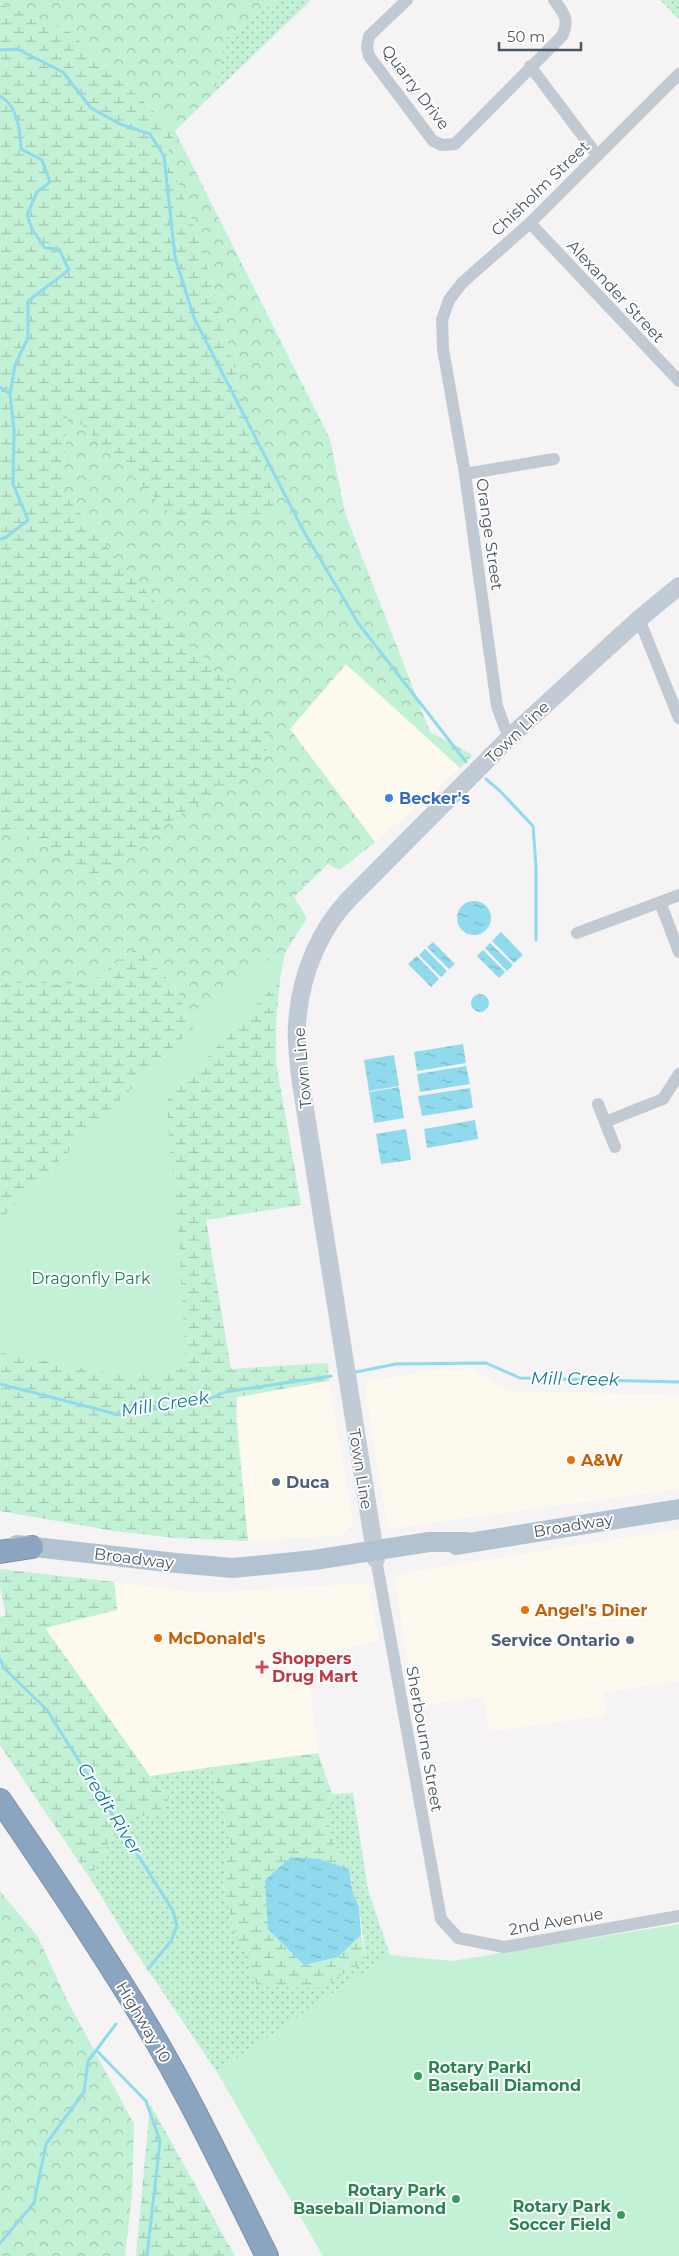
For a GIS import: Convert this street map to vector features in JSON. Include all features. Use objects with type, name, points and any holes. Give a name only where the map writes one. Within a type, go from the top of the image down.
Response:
[{"type":"highway","points":[[0,1552],[32,1547]]},
{"type":"highway","name":"Highway 10","points":[[0,1800],[140,2013],[187,2098],[267,2256]]},
{"type":"main road","name":"Town Line","points":[[375,1555],[300,1077],[297,1038],[298,1013],[314,952],[339,910],[511,736],[639,619],[679,586]]},
{"type":"main road","name":"Broadway","points":[[0,1543],[233,1568],[375,1555],[429,1542],[467,1542],[679,1510]]},
{"type":"street","name":"Quarry Drive","points":[[407,0],[369,36],[367,47],[369,56],[433,141],[442,145],[455,144],[530,66],[562,36],[566,27],[566,15],[554,0]]},
{"type":"street","points":[[530,66],[597,155]]},
{"type":"street","name":"Chisholm Street","points":[[441,335],[442,320],[449,300],[462,283],[530,223],[679,74]]},
{"type":"street","name":"Alexander Street","points":[[530,223],[679,381]]},
{"type":"street","name":"Orange Street","points":[[441,335],[465,474],[497,706],[505,728],[511,736]]},
{"type":"street","points":[[465,474],[554,459]]},
{"type":"street","points":[[639,619],[679,718]]},
{"type":"street","points":[[577,933],[679,895]]},
{"type":"street","points":[[660,902],[679,952]]},
{"type":"street","points":[[663,1099],[679,1074]]},
{"type":"street","points":[[605,1122],[679,1093]]},
{"type":"street","points":[[598,1104],[615,1147]]},
{"type":"street","name":"Sherbourne Street","points":[[375,1555],[441,1919],[444,1922]]},
{"type":"street","name":"2nd Avenue","points":[[444,1922],[458,1938],[504,1947],[679,1916]]},
{"type":"shaded area","points":[[346,664],[460,768],[375,842],[290,729]]},
{"type":"shaded area","points":[[462,1365],[511,1391],[679,1395],[679,1489],[388,1529],[364,1382]]},
{"type":"shaded area","points":[[329,1381],[353,1523],[340,1536],[248,1541],[237,1397]]},
{"type":"shaded area","points":[[679,1529],[679,1681],[603,1693],[606,1715],[490,1732],[483,1697],[414,1706],[395,1578],[403,1573]]},
{"type":"shaded area","points":[[114,1582],[202,1593],[368,1583],[379,1641],[307,1657],[318,1753],[150,1776],[45,1627],[117,1610]]},
{"type":"green space","points":[[0,0],[277,0],[225,39],[215,92],[175,131],[330,439],[345,513],[430,732],[473,755],[460,768],[346,664],[290,729],[375,842],[340,870],[328,864],[294,897],[307,918],[285,953],[255,966],[190,1031],[177,988],[136,948],[88,984],[0,983],[0,834],[15,828],[100,878],[133,848],[195,804],[121,563],[62,491],[68,411],[175,518],[278,513],[233,364],[209,272],[188,208],[167,155],[174,130],[70,32],[0,3]]},
{"type":"green space","points":[[277,0],[311,0],[215,92],[225,39]]},
{"type":"green space","points":[[660,0],[679,0],[679,19]]},
{"type":"green space","points":[[0,3],[70,32],[175,131],[167,155],[188,208],[209,272],[233,364],[279,513],[175,518],[68,411],[62,491],[121,563],[270,733],[264,760],[159,830],[100,878],[15,828],[0,834]]},
{"type":"green space","points":[[136,948],[177,988],[190,1031],[0,1220],[0,983],[88,984]]},
{"type":"green space","name":"Dragonfly Park","points":[[285,953],[280,979],[166,1101],[179,1241],[186,1368],[159,1372],[106,1372],[6,1354],[0,1351],[0,1220],[255,966]]},
{"type":"green space","points":[[280,979],[276,1023],[276,1062],[301,1205],[206,1220],[231,1369],[328,1363],[329,1381],[237,1397],[236,1415],[248,1541],[176,1538],[114,1531],[0,1511],[0,1263],[166,1101]]},
{"type":"green space","points":[[0,1569],[114,1582],[117,1610],[45,1628],[150,1776],[169,1796],[163,1813],[136,1817],[111,1839],[90,1878],[0,1745],[0,1617],[6,1616],[0,1587]]},
{"type":"green space","points":[[318,1753],[332,1794],[329,1834],[349,1869],[320,1859],[338,1957],[361,1935],[366,1960],[319,1988],[257,1986],[233,1927],[223,1882],[230,1842],[212,1767]]},
{"type":"green space","points":[[212,1767],[230,1842],[223,1883],[233,1927],[366,1960],[359,1907],[352,1890],[349,1869],[329,1834],[332,1794],[353,1793],[368,1890],[390,1955],[217,2072],[131,1945],[90,1878],[111,1839],[136,1816],[169,1796],[150,1776]]},
{"type":"green space","points":[[0,1891],[38,1937],[68,2002],[134,2124],[132,2195],[125,2256],[0,2256]]},
{"type":"green space","points":[[679,1924],[679,2256],[323,2256],[217,2072],[390,1955],[452,1961]]},
{"type":"green space","points":[[150,2104],[235,2256],[136,2256]]},
{"type":"water","points":[[474,901],[486,906],[491,918],[486,930],[474,935],[462,930],[457,918],[462,906]]},
{"type":"water","points":[[501,932],[523,955],[514,963],[492,941]]},
{"type":"water","points":[[433,942],[455,964],[449,969],[427,947]]},
{"type":"water","points":[[490,943],[513,965],[507,971],[485,948]]},
{"type":"water","points":[[425,949],[447,971],[441,977],[419,955]]},
{"type":"water","points":[[483,950],[505,972],[499,978],[477,956]]},
{"type":"water","points":[[417,956],[439,979],[431,987],[408,964]]},
{"type":"water","points":[[480,994],[486,997],[489,1003],[486,1009],[480,1012],[474,1009],[471,1003],[474,997]]},
{"type":"water","points":[[463,1044],[466,1063],[417,1071],[414,1052]]},
{"type":"water","points":[[394,1055],[399,1086],[369,1091],[364,1060]]},
{"type":"water","points":[[466,1066],[470,1084],[420,1092],[417,1074]]},
{"type":"water","points":[[399,1087],[404,1118],[374,1123],[369,1092]]},
{"type":"water","points":[[470,1088],[473,1108],[422,1116],[418,1096]]},
{"type":"water","points":[[475,1120],[478,1139],[427,1148],[424,1129]]},
{"type":"water","points":[[406,1129],[411,1160],[381,1164],[376,1134]]},
{"type":"water","points":[[291,1857],[320,1859],[349,1869],[352,1890],[359,1907],[361,1935],[338,1957],[304,1965],[268,1929],[265,1880]]},
{"type":"waterway","points":[[0,50],[17,49],[63,72],[91,108],[120,124],[150,134],[164,156],[175,257],[194,318],[303,530],[358,623],[466,762]]},
{"type":"waterway","name":"Credit River","points":[[0,96],[11,106],[17,119],[21,149],[42,160],[50,182],[37,192],[27,215],[32,229],[45,248],[59,249],[69,270],[28,301],[28,338],[15,365],[10,394],[14,431],[13,484],[28,520],[5,538],[0,539]]},
{"type":"waterway","points":[[0,387],[10,394]]},
{"type":"waterway","points":[[486,779],[533,826],[536,866],[536,940]]},
{"type":"waterway","name":"Mill Creek","points":[[356,1372],[396,1364],[486,1363],[520,1378],[679,1382]]},
{"type":"waterway","name":"Mill Creek","points":[[0,1384],[120,1415],[207,1400],[225,1392],[331,1376]]},
{"type":"waterway","name":"Credit River","points":[[0,1659],[4,1668],[47,1710],[173,1911],[177,1926],[171,1941],[148,1969]]},
{"type":"waterway","name":"Credit River","points":[[0,2243],[34,2203],[46,2144],[84,2092],[88,2061],[116,2024]]},
{"type":"waterway","points":[[96,2050],[146,2101],[160,2141],[147,2256]]},
{"type":"place","name":"Becker's","points":[[389,798]]},
{"type":"place","name":"A&W","points":[[571,1460]]},
{"type":"place","name":"Duca","points":[[276,1482]]},
{"type":"place","name":"Angel's Diner","points":[[525,1610]]},
{"type":"place","name":"McDonald's","points":[[158,1638]]},
{"type":"place","name":"Service Ontario","points":[[630,1640]]},
{"type":"place","name":"Shoppers Drug Mart","points":[[262,1667]]},
{"type":"place","name":"Rotary Parkl Baseball Diamond","points":[[418,2076]]},
{"type":"place","name":"Rotary Park Baseball Diamond","points":[[456,2199]]},
{"type":"place","name":"Rotary Park Soccer Field","points":[[621,2215]]}]
